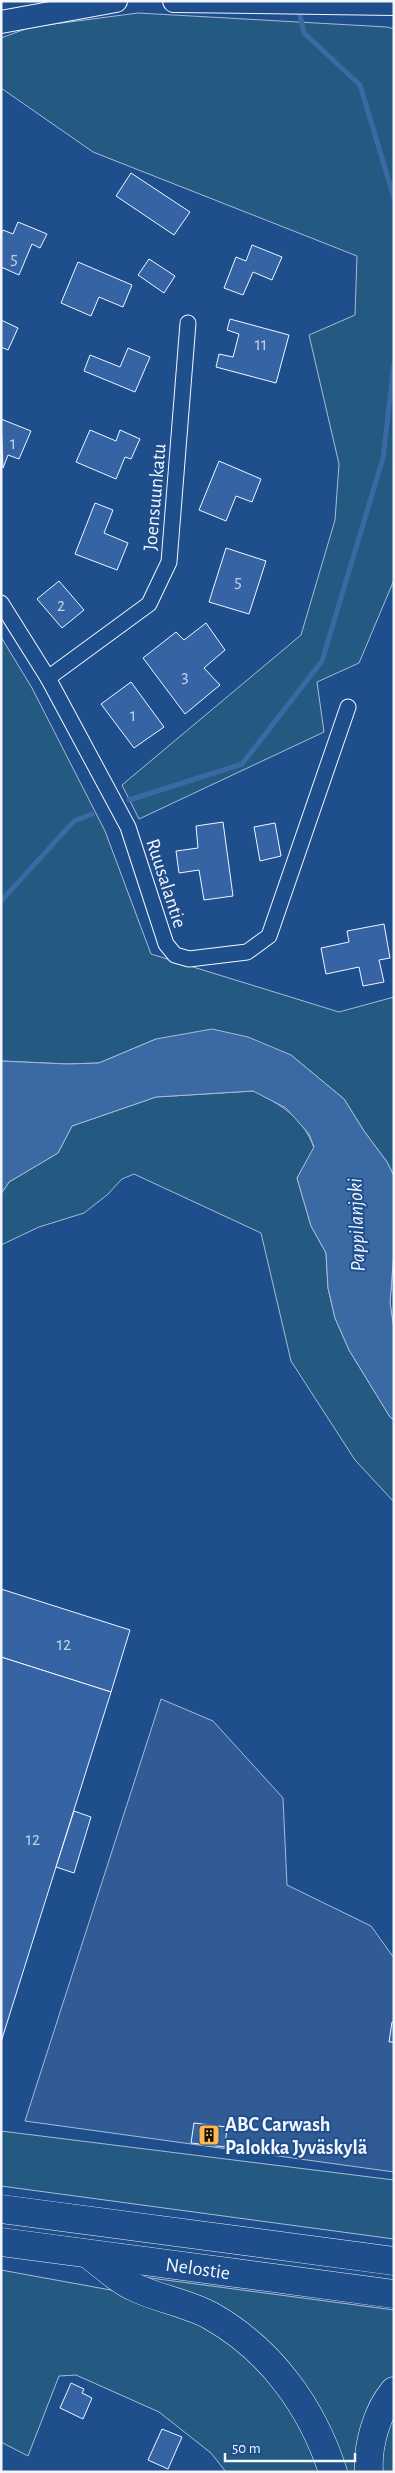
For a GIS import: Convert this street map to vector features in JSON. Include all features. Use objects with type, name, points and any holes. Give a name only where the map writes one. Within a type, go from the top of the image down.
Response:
[{"type":"highway","name":"Nelostie","points":[[1,2209],[394,2261]]},
{"type":"highway","name":"Nelostie","points":[[1,2242],[394,2294]]},
{"type":"highway","points":[[88,2254],[132,2286],[190,2306],[212,2316],[247,2341],[276,2368],[298,2398],[317,2428],[333,2472]]},
{"type":"highway","points":[[369,2472],[368,2462],[373,2437],[379,2418],[394,2391]]},
{"type":"main road","points":[[1,22],[29,15],[116,1]]},
{"type":"main road","points":[[174,1],[394,4]]},
{"type":"street","name":"Joensuunkatu","points":[[48,678],[149,604],[169,562],[188,323]]},
{"type":"street","name":"Ruusalantie","points":[[1,603],[48,678],[128,827],[166,944],[175,955],[188,959],[247,952],[269,936],[348,707]]},
{"type":"shaded area","points":[[138,13],[387,27],[394,29],[394,580],[359,663],[317,682],[324,732],[139,819],[122,785],[301,635],[335,520],[339,464],[309,335],[355,315],[357,256],[93,152],[1,88],[1,38],[31,27]]},
{"type":"shaded area","points":[[1,637],[32,688],[105,831],[151,954],[339,1012],[394,997],[394,1176],[387,1162],[364,1131],[344,1099],[291,1055],[156,1039],[99,1063],[67,1064],[1,1061]]},
{"type":"shaded area","points":[[254,1091],[290,1113],[304,1128],[314,1148],[297,1178],[311,1226],[326,1253],[328,1288],[335,1318],[349,1350],[390,1417],[394,1420],[394,1502],[355,1460],[291,1361],[261,1233],[134,1174],[122,1179],[107,1195],[84,1213],[39,1227],[1,1245],[1,1194],[9,1182],[58,1153],[72,1126],[156,1097]]},
{"type":"shaded area","points":[[394,1251],[394,1329],[390,1303]]},
{"type":"shaded area","points":[[161,1699],[213,1721],[283,1798],[287,1885],[371,1926],[394,1958],[394,2172],[25,2121]]},
{"type":"shaded area","points":[[1,2131],[394,2180],[394,2239],[1,2186]]},
{"type":"shaded area","points":[[1,2270],[127,2293],[187,2314],[240,2347],[291,2404],[323,2472],[226,2472],[211,2453],[159,2412],[76,2375],[59,2376],[28,2456],[1,2442]]},
{"type":"shaded area","points":[[143,2277],[394,2310],[394,2377],[376,2402],[358,2472],[343,2472],[319,2412]]},
{"type":"shaded area","points":[[394,2411],[394,2472],[379,2472],[378,2465]]},
{"type":"water","name":"Pappilanjoki","points":[[212,1029],[248,1037],[291,1055],[344,1099],[364,1131],[387,1162],[394,1176],[394,1251],[390,1303],[394,1329],[394,1420],[390,1417],[349,1350],[335,1318],[328,1288],[326,1253],[311,1226],[297,1178],[314,1147],[309,1134],[286,1108],[253,1091],[156,1097],[72,1126],[58,1153],[9,1182],[1,1194],[1,1061],[67,1064],[99,1063],[156,1039]]},
{"type":"building","points":[[131,173],[190,212],[174,235],[116,196]]},
{"type":"building","points":[[18,222],[47,234],[40,248],[32,244],[19,275],[1,267],[1,234],[3,230],[13,234]]},
{"type":"building","points":[[252,245],[282,257],[272,280],[253,272],[243,295],[224,288],[236,257],[246,261]]},
{"type":"building","points":[[149,259],[175,276],[164,293],[138,275]]},
{"type":"building","points":[[78,262],[132,285],[123,307],[99,297],[91,316],[61,303]]},
{"type":"building","points":[[230,319],[289,335],[276,383],[216,367],[219,354],[233,357],[239,334],[227,330]]},
{"type":"building","points":[[1,320],[18,328],[8,350],[1,347]]},
{"type":"building","points":[[128,348],[150,357],[135,392],[84,371],[90,355],[120,367]]},
{"type":"building","points":[[1,419],[31,431],[19,459],[8,455],[3,468]]},
{"type":"building","points":[[90,430],[116,441],[120,430],[140,439],[131,459],[125,457],[116,479],[76,462]]},
{"type":"building","points":[[219,461],[261,479],[252,502],[236,496],[226,521],[199,510]]},
{"type":"building","points":[[95,503],[113,510],[104,533],[128,543],[117,570],[75,554]]},
{"type":"building","points":[[226,548],[266,561],[249,614],[209,602]]},
{"type":"building","points":[[59,581],[84,610],[62,628],[37,599]]},
{"type":"building","points":[[206,623],[225,650],[204,668],[220,685],[185,714],[143,658],[176,632],[184,640]]},
{"type":"building","points":[[131,682],[164,727],[134,748],[101,704]]},
{"type":"building","points":[[223,822],[233,896],[204,900],[199,870],[179,873],[176,851],[198,848],[196,826]]},
{"type":"building","points":[[275,823],[281,856],[260,861],[254,827]]},
{"type":"building","points":[[384,924],[390,958],[379,960],[384,982],[363,986],[359,967],[326,974],[321,948],[349,942],[347,931]]},
{"type":"building","points":[[1,1589],[130,1630],[111,1692],[1,1657]]},
{"type":"building","points":[[1,1657],[111,1692],[1,2042]]},
{"type":"building","points":[[74,1811],[91,1817],[74,1873],[56,1867]]},
{"type":"building","points":[[392,2022],[394,2022],[394,2042],[389,2042]]},
{"type":"building","name":"ABC Carwash Palokka Jyväskylä","points":[[194,2123],[227,2127],[225,2147],[191,2143]]},
{"type":"building","points":[[71,2383],[84,2389],[82,2393],[92,2398],[83,2419],[60,2408]]},
{"type":"building","points":[[162,2429],[182,2437],[168,2469],[148,2460]]},
{"type":"waterway","points":[[300,15],[304,33],[360,85],[394,198]]},
{"type":"waterway","points":[[129,800],[242,764],[322,661],[383,458],[394,363]]},
{"type":"waterway","points":[[1,901],[74,821],[92,814]]},
{"type":"place","name":"ABC Carwash Palokka Jyväskylä","points":[[209,2135]]}]
